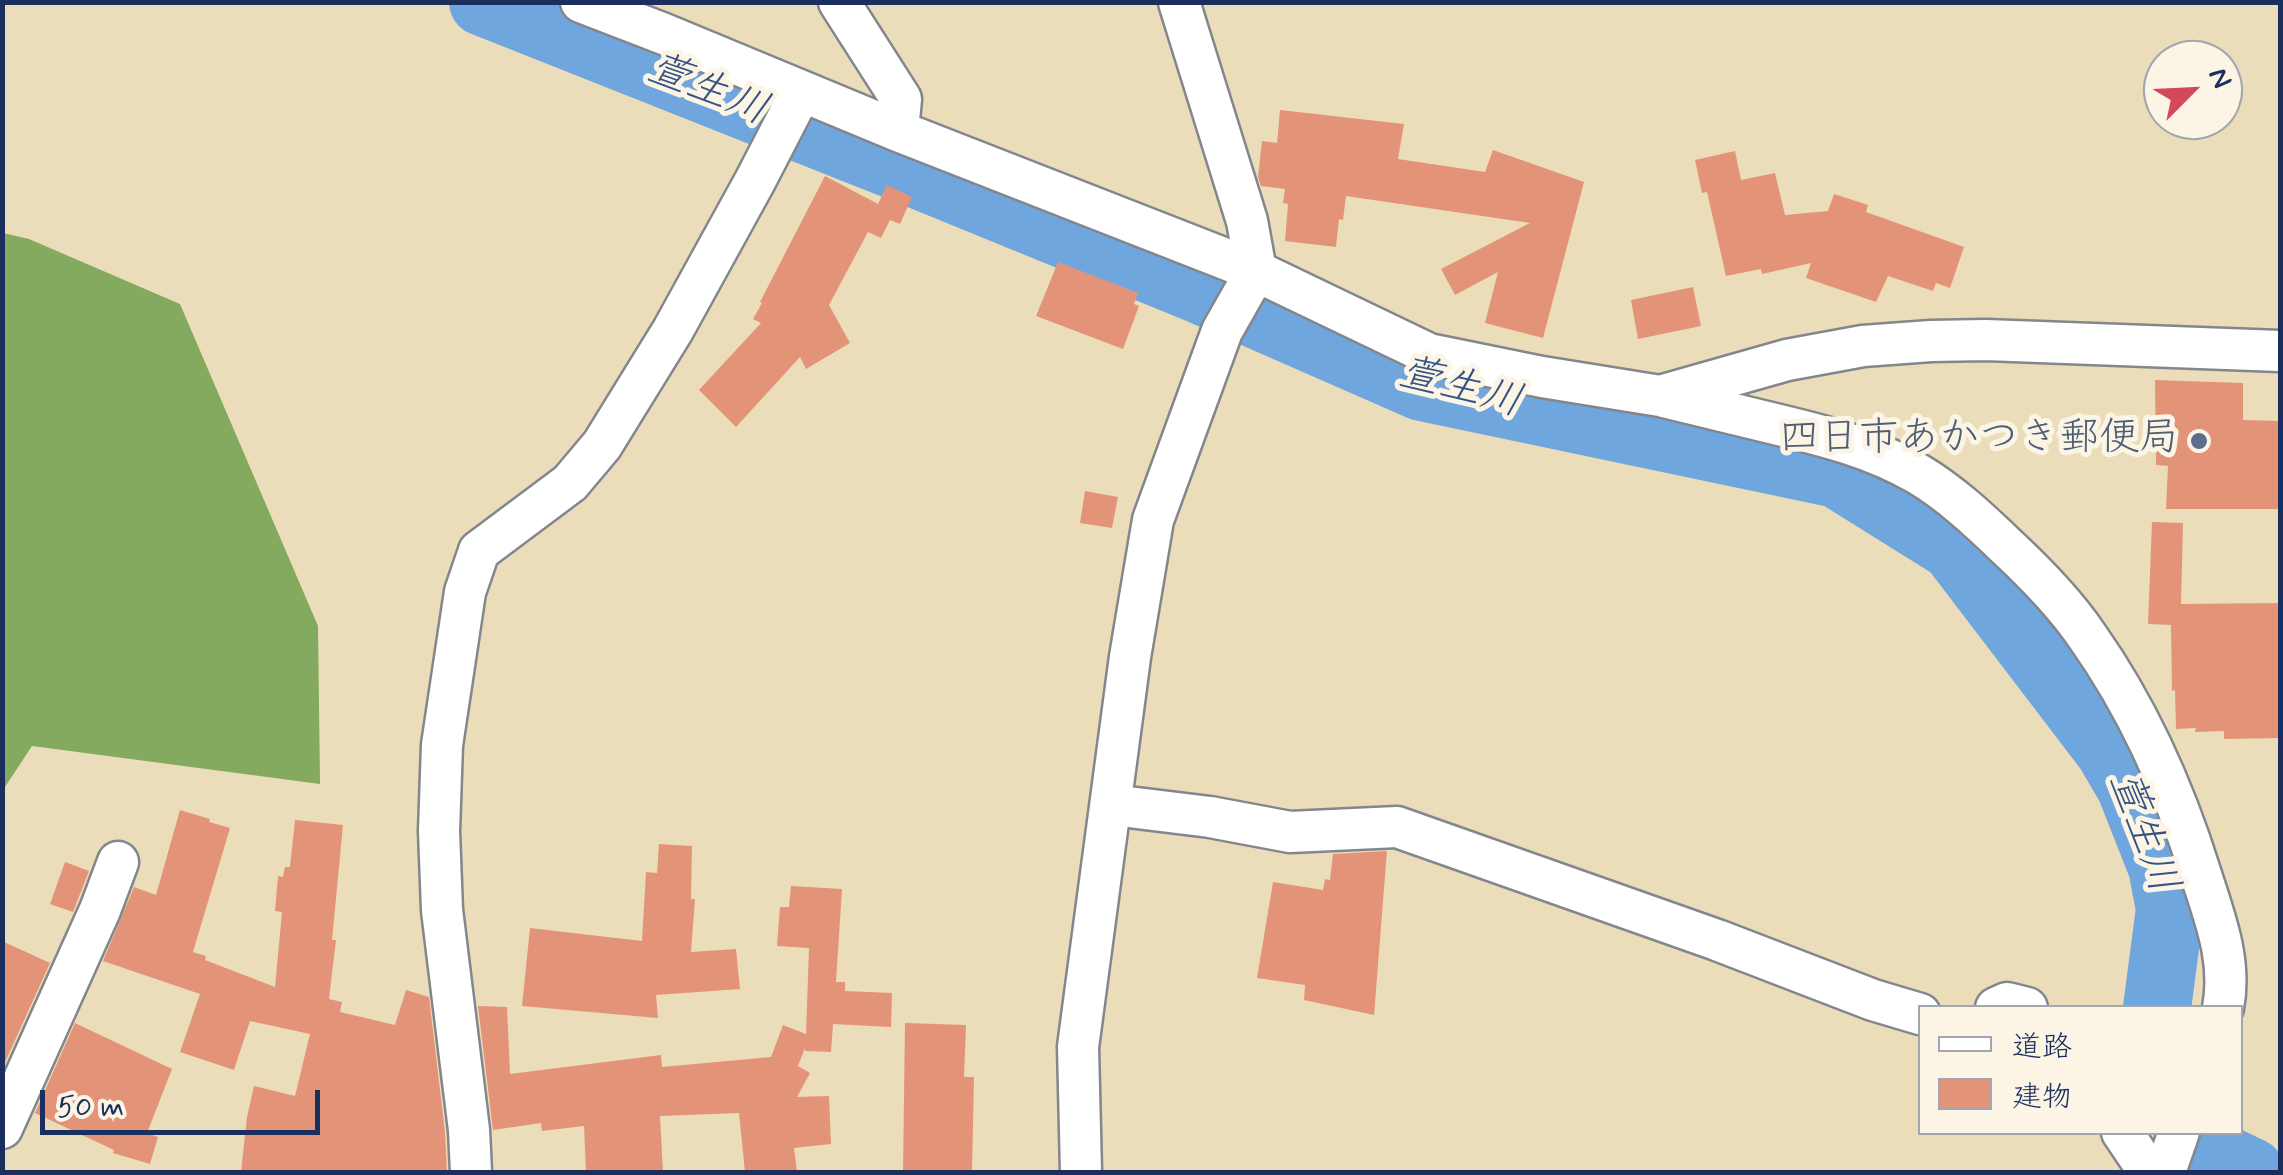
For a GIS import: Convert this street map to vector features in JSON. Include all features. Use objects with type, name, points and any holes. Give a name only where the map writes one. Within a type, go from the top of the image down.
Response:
[{"type":"street","points":[[581,2],[664,34],[788,118],[898,131],[1429,354],[1660,396],[1852,443],[1918,474],[1972,514],[2041,579],[2086,634],[2126,699],[2160,764],[2187,830],[2226,962],[2224,1005]]},
{"type":"street","points":[[839,2],[901,99],[898,131]]},
{"type":"street","points":[[1081,1172],[1078,1046],[1130,658],[1154,520],[1222,331],[1250,280],[1247,221],[1179,2]]},
{"type":"street","points":[[471,1172],[442,910],[439,831],[442,745],[465,592],[479,551],[570,483],[602,444],[673,330],[788,118]]},
{"type":"street","points":[[1660,396],[1787,360],[1863,346],[1968,340],[2280,351]]},
{"type":"street","points":[[1112,805],[1210,816],[1290,832],[1397,827],[1918,1013]]},
{"type":"street","points":[[2,1128],[118,862]]},
{"type":"street","points":[[2126,1135],[2165,1162]]},
{"type":"green space","points":[[3,233],[29,239],[180,304],[318,626],[320,784],[32,746],[3,790]]},
{"type":"building","points":[[1280,110],[1404,124],[1398,159],[1485,172],[1493,150],[1584,182],[1543,338],[1485,323],[1498,272],[1455,295],[1441,269],[1530,223],[1346,196],[1336,247],[1285,241],[1285,189],[1261,186],[1258,177],[1262,141],[1277,143]]},
{"type":"building","points":[[1735,151],[1741,180],[1775,173],[1785,215],[1828,211],[1834,194],[1868,205],[1866,212],[1964,247],[1950,288],[1936,283],[1933,291],[1888,276],[1876,302],[1806,278],[1811,263],[1762,274],[1761,269],[1726,276],[1707,192],[1702,193],[1695,160]]},
{"type":"building","points":[[825,176],[878,204],[887,185],[912,197],[900,224],[890,220],[881,238],[868,232],[829,305],[850,343],[806,369],[800,357],[736,427],[699,390],[761,323],[753,319],[760,302]]},
{"type":"building","points":[[1058,262],[1138,293],[1134,304],[1139,306],[1123,349],[1036,316]]},
{"type":"building","points":[[1693,287],[1701,326],[1638,339],[1631,300]]},
{"type":"building","points":[[2155,380],[2243,383],[2243,420],[2280,421],[2280,509],[2166,509],[2168,466],[2156,465]]},
{"type":"building","points":[[1085,491],[1118,497],[1112,528],[1080,523]]},
{"type":"building","points":[[2152,522],[2183,523],[2181,604],[2280,603],[2280,738],[2224,739],[2224,731],[2176,729],[2171,625],[2148,624]]},
{"type":"building","points":[[180,810],[230,828],[193,952],[275,987],[282,912],[275,911],[278,876],[283,877],[285,867],[290,867],[295,820],[343,825],[329,999],[342,1002],[340,1012],[395,1025],[406,990],[429,997],[447,1172],[241,1172],[254,1086],[295,1096],[310,1034],[250,1021],[234,1070],[180,1052],[200,994],[103,961],[134,887],[156,895]]},
{"type":"building","points":[[659,844],[692,846],[691,899],[695,899],[691,952],[736,949],[740,989],[656,995],[658,1018],[522,1006],[530,928],[642,941],[646,872],[657,873]]},
{"type":"building","points":[[1387,851],[1374,1015],[1304,1000],[1305,985],[1257,978],[1273,882],[1323,890],[1325,879],[1330,880],[1333,854]]},
{"type":"building","points":[[65,862],[89,871],[73,912],[50,904]]},
{"type":"building","points":[[791,886],[842,889],[836,982],[845,982],[845,991],[892,993],[891,1027],[833,1024],[831,1052],[805,1048],[798,1066],[810,1073],[797,1097],[829,1096],[831,1144],[794,1148],[797,1172],[745,1172],[739,1113],[660,1116],[663,1172],[586,1172],[584,1126],[542,1131],[541,1123],[493,1130],[478,1006],[507,1007],[510,1074],[661,1055],[662,1067],[771,1057],[783,1025],[806,1034],[809,948],[777,946],[780,907],[789,907]]},
{"type":"building","points":[[2,941],[50,963],[2,1069]]},
{"type":"building","points":[[75,1023],[172,1069],[147,1133],[158,1137],[150,1164],[113,1153],[114,1150],[35,1113]]},
{"type":"building","points":[[905,1023],[966,1025],[964,1077],[974,1077],[972,1172],[903,1172]]},
{"type":"waterway","name":"萱生川","points":[[483,2],[1203,291],[1422,387],[1837,474],[1954,547],[2109,750],[2130,786],[2162,867],[2170,909],[2157,1005]]},
{"type":"waterway","name":"萱生川","points":[[2196,1135],[2226,1160],[2251,1172]]},
{"type":"place","name":"四日市あかつき郵便局","points":[[2199,441]]}]
